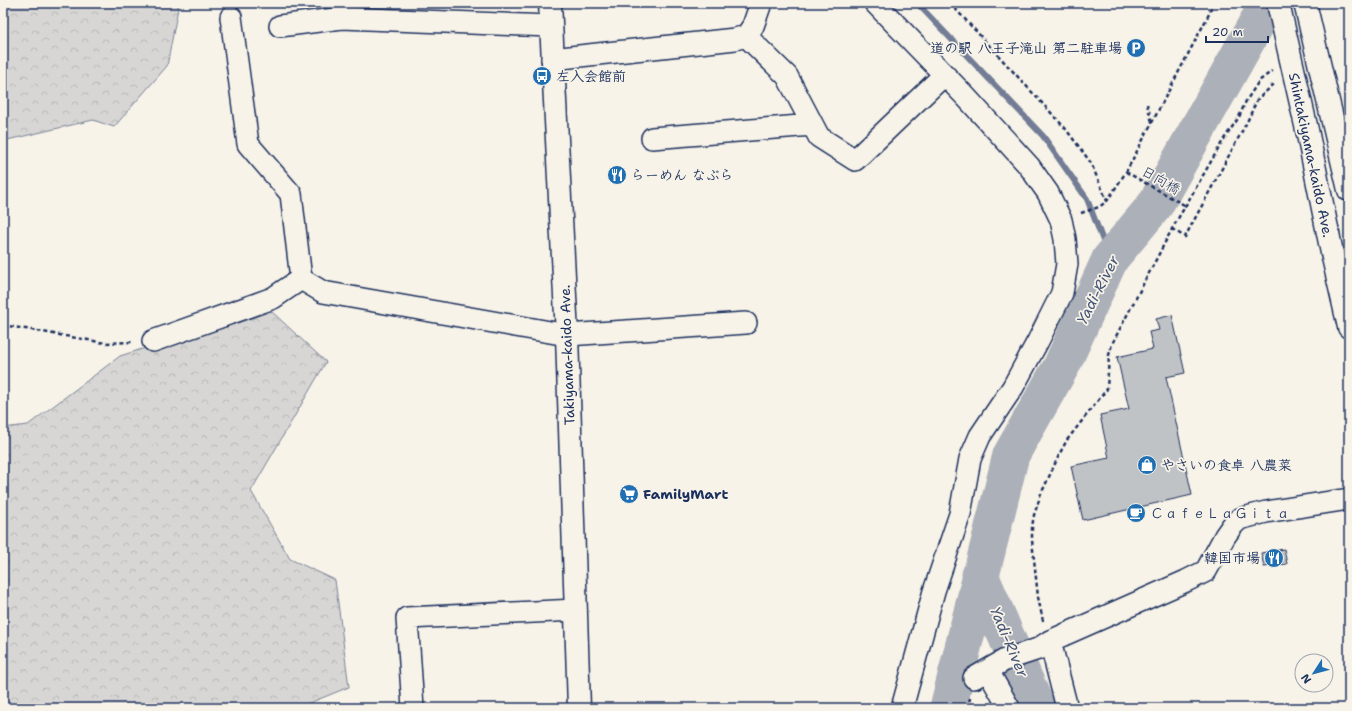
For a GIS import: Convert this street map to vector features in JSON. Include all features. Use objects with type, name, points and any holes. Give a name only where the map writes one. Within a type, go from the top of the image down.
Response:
[{"type":"main road","name":"Takiyama-kaido Ave.","points":[[550,3],[567,336],[579,708]]},
{"type":"main road","name":"Shintakiyama-kaido Ave.","points":[[1278,3],[1311,145],[1332,253],[1349,327]]},
{"type":"main road","name":"Shintakiyama-kaido Ave.","points":[[1305,3],[1349,190]]},
{"type":"street","points":[[552,59],[735,39],[746,36],[753,26],[761,3]]},
{"type":"street","points":[[875,3],[1029,166],[1048,193],[1061,220],[1065,239],[1067,264],[1062,293],[1035,348],[1013,386],[980,436],[970,459],[960,514],[934,591],[902,708]]},
{"type":"street","points":[[231,18],[248,144],[291,194],[301,279]]},
{"type":"street","points":[[280,26],[342,18],[551,26]]},
{"type":"street","points":[[746,36],[788,76],[819,137],[855,160],[944,75]]},
{"type":"street","points":[[652,138],[812,125]]},
{"type":"street","points":[[301,279],[323,292],[567,336],[746,323]]},
{"type":"street","points":[[153,341],[273,298],[301,279]]},
{"type":"street","points":[[1009,708],[989,670],[1206,571],[1225,536],[1239,519],[1266,512],[1349,499]]},
{"type":"street","points":[[413,708],[407,618],[576,610]]},
{"type":"street","points":[[1044,645],[1067,708]]},
{"type":"path","points":[[950,3],[1066,128],[1092,163],[1108,201]]},
{"type":"path","points":[[1061,220],[1099,207],[1108,201],[1126,172],[1206,20],[1212,3]]},
{"type":"path","points":[[1044,645],[1045,628],[1038,597],[1032,540],[1034,515],[1041,494],[1067,440],[1107,388],[1109,355],[1112,344],[1172,230],[1224,139],[1239,117],[1246,101],[1259,81],[1274,70],[1291,61]]},
{"type":"path","points":[[1172,230],[1185,237],[1248,122],[1257,100],[1276,82]]},
{"type":"path","points":[[1147,104],[1152,122]]},
{"type":"path","name":"日向橋","points":[[1126,172],[1186,206]]},
{"type":"path","points":[[3,325],[104,343],[153,341]]},
{"type":"green space","points":[[3,3],[179,3],[167,66],[114,127],[93,120],[3,141]]},
{"type":"green space","points":[[269,309],[326,362],[251,491],[290,559],[335,580],[349,687],[297,708],[3,708],[3,428],[28,425],[120,356]]},
{"type":"building","points":[[1172,315],[1185,373],[1166,377],[1192,495],[1083,520],[1071,466],[1109,458],[1100,415],[1129,409],[1117,357],[1153,349],[1149,332],[1159,330],[1156,319]]},
{"type":"building","points":[[1284,549],[1287,564],[1264,567],[1261,553]]},
{"type":"waterway","points":[[917,3],[1043,136],[1087,199],[1110,259]]},
{"type":"waterway","name":"Yadi-River","points":[[948,708],[1011,455],[1062,365],[1110,259],[1155,205],[1268,3]]},
{"type":"waterway","name":"Yadi-River","points":[[980,575],[1037,708]]},
{"type":"place","name":"道の駅 八王子滝山 第二駐車場","points":[[1136,48]]},
{"type":"place","name":"左入会館前","points":[[542,76]]},
{"type":"place","name":"らーめん なぶら","points":[[617,175]]},
{"type":"place","name":"やさいの食卓 八農菜","points":[[1147,465]]},
{"type":"place","name":"FamilyMart","points":[[629,494]]},
{"type":"place","name":"ＣａｆｅＬａＧｉｔａ","points":[[1136,513]]},
{"type":"place","name":"韓国市場","points":[[1274,558]]}]
